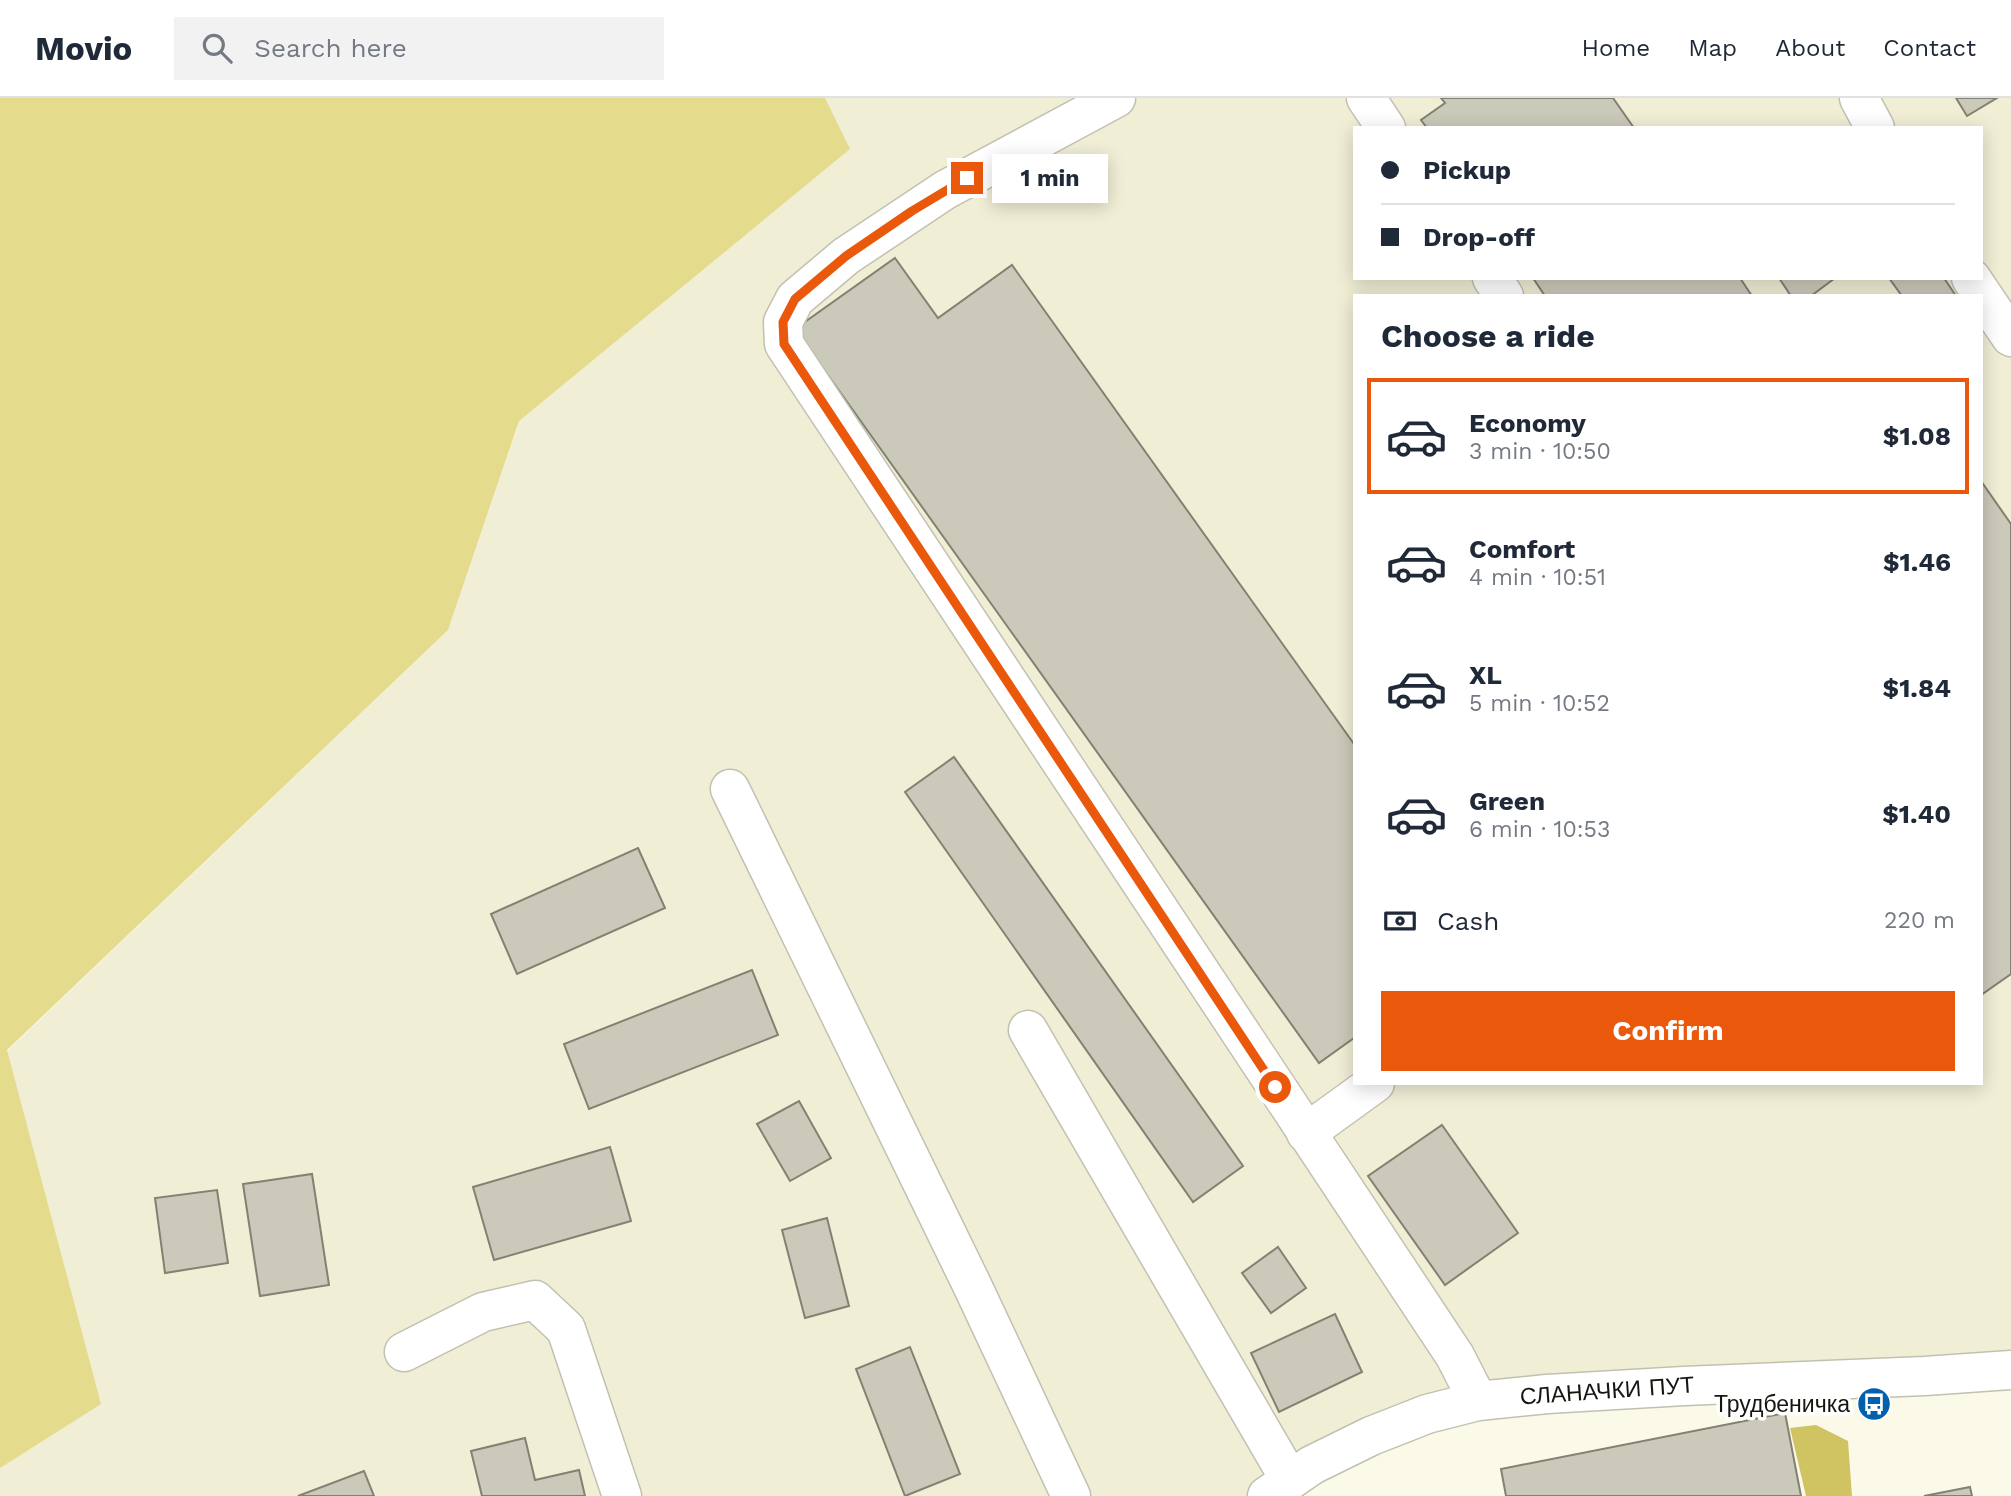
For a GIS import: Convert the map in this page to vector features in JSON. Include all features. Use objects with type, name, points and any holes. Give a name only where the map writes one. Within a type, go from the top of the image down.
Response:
[{"type":"street","points":[[1116,98],[945,190],[846,256],[795,299],[783,322],[784,344],[1455,1356],[1478,1401]]},
{"type":"street","points":[[1366,98],[1385,126]]},
{"type":"street","points":[[1859,98],[1874,126]]},
{"type":"street","points":[[1983,296],[2011,337]]},
{"type":"street","points":[[730,789],[972,1285],[1071,1496]]},
{"type":"street","points":[[1028,1030],[1279,1488]]},
{"type":"street","points":[[1306,1133],[1373,1085]]},
{"type":"street","points":[[404,1352],[483,1312],[535,1300],[566,1329],[622,1496]]},
{"type":"street","name":"СЛАНАЧКИ ПУТ","points":[[1279,1488],[1312,1465],[1388,1428],[1427,1414],[1478,1401],[1671,1386],[2011,1370]]},
{"type":"shaded area","points":[[0,98],[825,98],[850,149],[519,421],[448,630],[7,1050],[101,1404],[0,1468]]},
{"type":"shaded area","points":[[327,98],[2011,98],[2011,1370],[1478,1401],[1267,1496],[0,1496],[0,1058],[448,630],[519,422]]},
{"type":"shaded area","points":[[1816,1425],[1848,1441],[1852,1496],[1806,1496],[1790,1428]]},
{"type":"building","points":[[1441,98],[1613,98],[1633,126],[1426,126],[1421,120],[1445,103]]},
{"type":"building","points":[[1956,98],[1997,98],[1967,116]]},
{"type":"building","points":[[895,258],[938,318],[1012,265],[1353,743],[1353,1039],[1319,1063],[795,329]]},
{"type":"building","points":[[1534,280],[1741,280],[1751,294],[1544,294]]},
{"type":"building","points":[[1780,280],[1832,280],[1814,294],[1790,294]]},
{"type":"building","points":[[1890,280],[1945,280],[1955,294],[1901,294]]},
{"type":"building","points":[[1983,484],[2011,524],[2011,974],[1983,994]]},
{"type":"building","points":[[954,757],[1243,1166],[1193,1202],[905,792]]},
{"type":"building","points":[[638,848],[665,908],[517,974],[491,914]]},
{"type":"building","points":[[752,970],[778,1035],[589,1109],[564,1044]]},
{"type":"building","points":[[799,1101],[831,1158],[790,1181],[757,1124]]},
{"type":"building","points":[[1442,1125],[1518,1233],[1445,1285],[1368,1176]]},
{"type":"building","points":[[610,1147],[631,1221],[494,1260],[473,1187]]},
{"type":"building","points":[[312,1174],[329,1285],[260,1296],[243,1184]]},
{"type":"building","points":[[217,1190],[228,1263],[165,1273],[155,1198]]},
{"type":"building","points":[[827,1218],[849,1306],[805,1318],[782,1230]]},
{"type":"building","points":[[1278,1247],[1306,1288],[1271,1313],[1242,1273]]},
{"type":"building","points":[[1335,1314],[1362,1372],[1279,1412],[1251,1353]]},
{"type":"building","points":[[910,1347],[960,1474],[905,1496],[856,1369]]},
{"type":"building","points":[[1785,1413],[1801,1496],[1506,1496],[1501,1469]]},
{"type":"building","points":[[525,1438],[535,1480],[579,1470],[585,1496],[482,1496],[471,1451]]},
{"type":"building","points":[[364,1471],[374,1496],[298,1496]]},
{"type":"building","points":[[1970,1487],[1972,1496],[1924,1496]]},
{"type":"place","name":"Трудбеничка","points":[[1874,1404]]},
{"type":"route","points":[[967,178],[846,256],[795,299],[783,322],[784,344],[1275,1087]]}]
